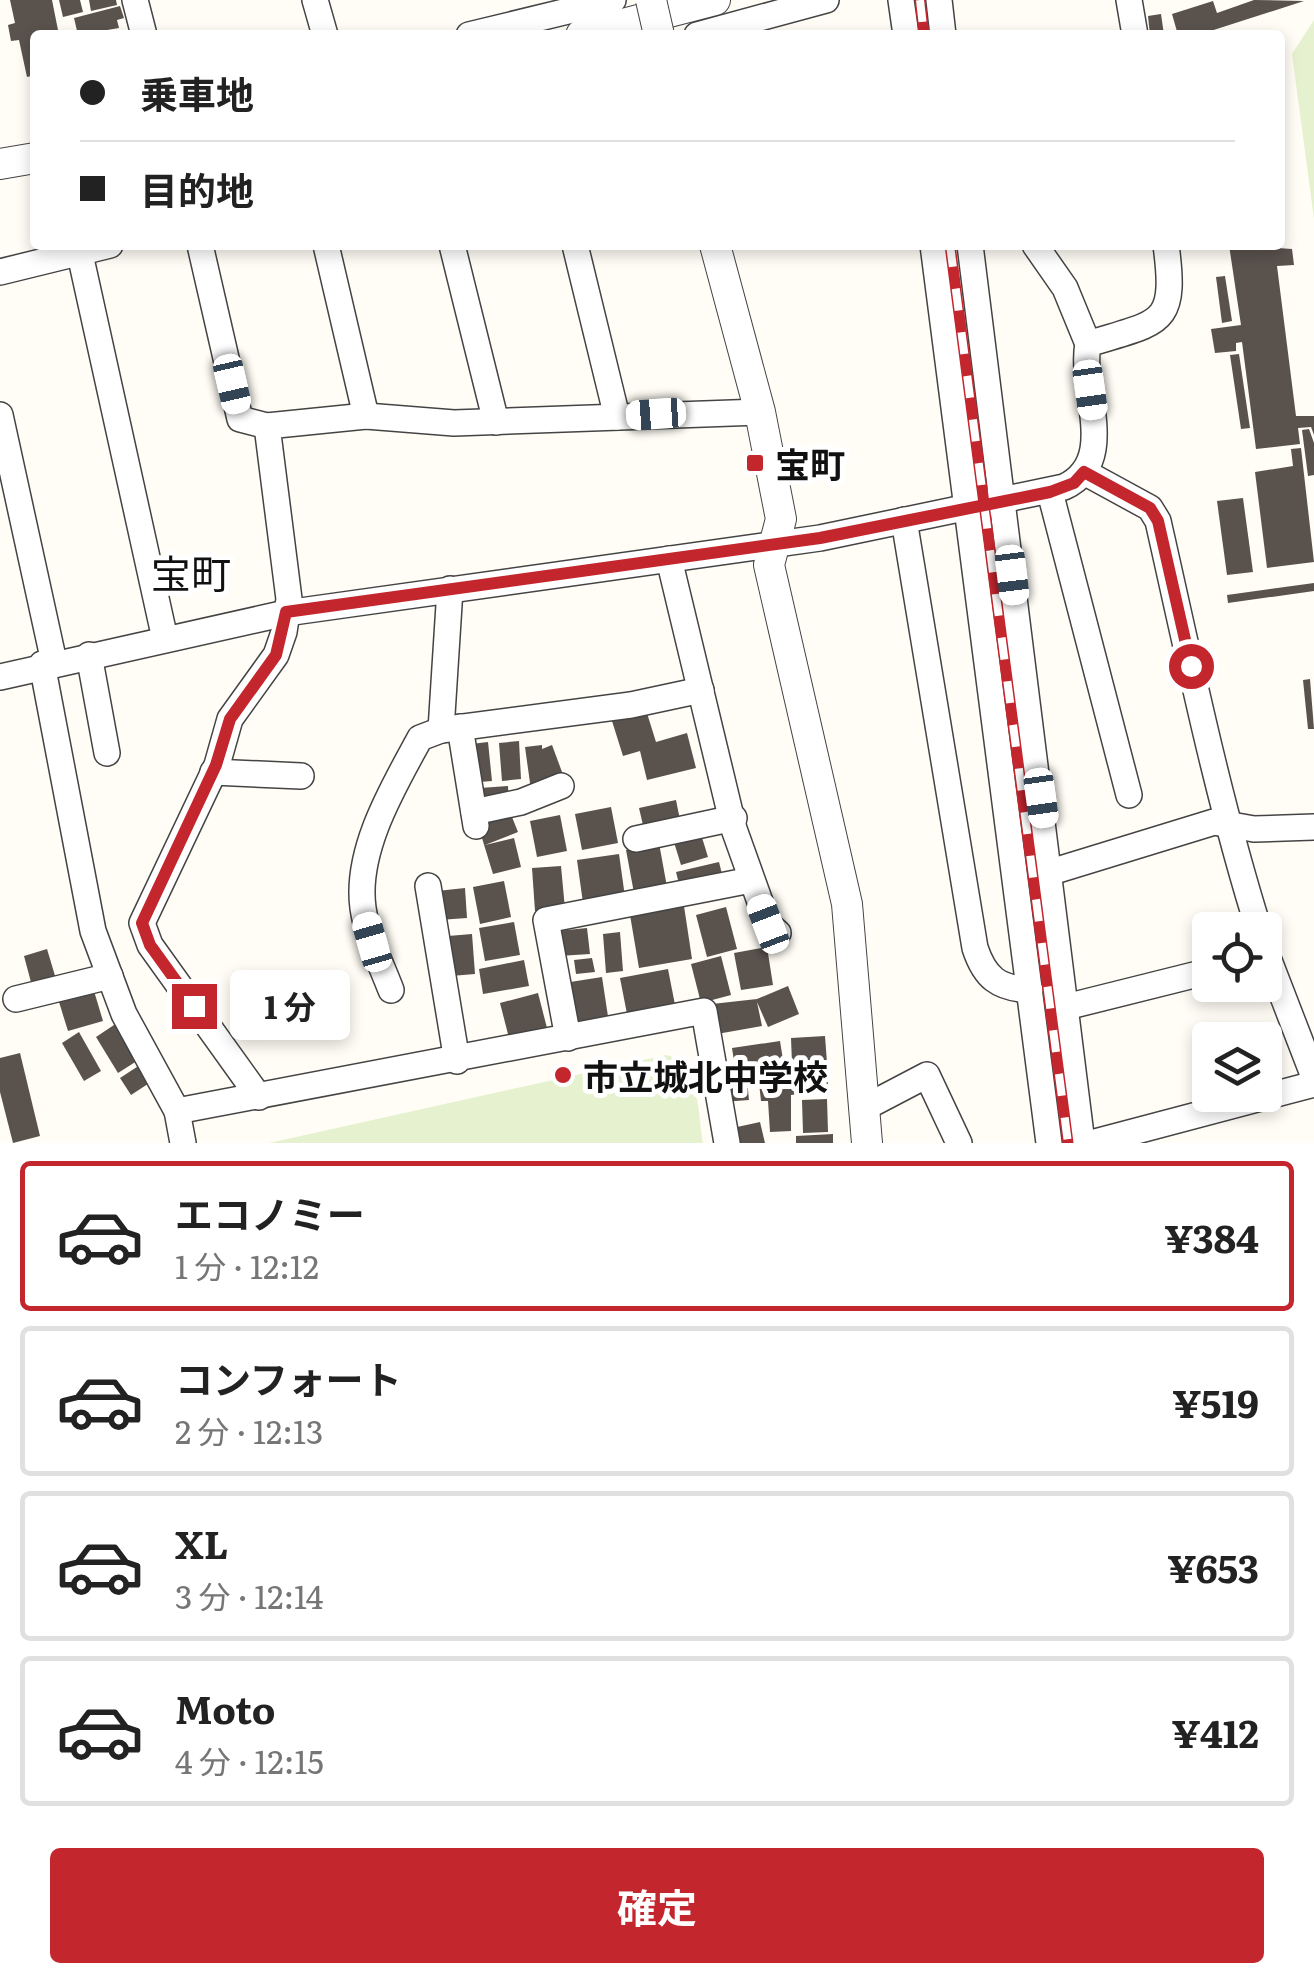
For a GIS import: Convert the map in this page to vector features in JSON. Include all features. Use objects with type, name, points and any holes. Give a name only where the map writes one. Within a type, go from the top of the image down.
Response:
[{"type":"street","points":[[134,0],[143,30]]},
{"type":"street","points":[[315,0],[324,30]]},
{"type":"street","points":[[490,30],[613,0]]},
{"type":"street","points":[[651,0],[658,30]]},
{"type":"street","points":[[600,30],[716,0]]},
{"type":"street","points":[[715,30],[826,0]]},
{"type":"street","points":[[901,0],[905,30]]},
{"type":"street","points":[[939,0],[942,30]]},
{"type":"street","points":[[1130,0],[1134,30]]},
{"type":"street","points":[[0,164],[30,159]]},
{"type":"street","points":[[0,272],[75,250]]},
{"type":"street","points":[[78,250],[165,639]]},
{"type":"street","points":[[201,250],[240,419],[267,426],[366,416],[454,423],[760,412]]},
{"type":"street","points":[[327,250],[366,416]]},
{"type":"street","points":[[453,250],[496,422]]},
{"type":"street","points":[[577,250],[617,417]]},
{"type":"street","points":[[716,250],[760,412],[781,519],[769,565],[847,904],[867,1143]]},
{"type":"street","points":[[935,250],[1048,1143]]},
{"type":"street","points":[[971,250],[1082,1143]]},
{"type":"street","points":[[0,677],[48,663],[286,612],[774,544],[1050,492],[1074,483],[1084,472],[1094,446],[1088,344],[1065,288],[1038,250]]},
{"type":"street","points":[[1088,344],[1148,322],[1166,309],[1172,291],[1167,250]]},
{"type":"street","points":[[0,416],[48,663],[93,931],[124,1014],[177,1112],[184,1143]]},
{"type":"street","points":[[259,1097],[150,945],[142,923],[213,772],[230,719],[279,648],[290,598],[267,426]]},
{"type":"street","points":[[1084,472],[1150,508],[1158,521],[1227,823],[1253,912]]},
{"type":"street","points":[[1050,492],[1129,795]]},
{"type":"street","points":[[904,520],[975,948],[991,980],[1006,988],[1030,990]]},
{"type":"street","points":[[669,558],[751,880],[768,924],[778,934]]},
{"type":"street","points":[[450,588],[451,728],[475,819],[561,786]]},
{"type":"street","points":[[89,655],[107,753]]},
{"type":"street","points":[[391,990],[364,910],[371,847],[394,787],[420,738],[451,728],[630,705],[701,690]]},
{"type":"street","points":[[213,772],[302,776]]},
{"type":"street","points":[[636,839],[734,818]]},
{"type":"street","points":[[1051,872],[1214,822],[1254,829],[1314,827]]},
{"type":"street","points":[[568,1038],[546,920],[751,880]]},
{"type":"street","points":[[428,886],[457,1060]]},
{"type":"street","points":[[16,1000],[110,976]]},
{"type":"street","points":[[1066,1007],[1192,976]]},
{"type":"street","points":[[1282,995],[1314,1076]]},
{"type":"street","points":[[177,1112],[704,1011],[727,1143]]},
{"type":"street","points":[[864,1108],[927,1075],[959,1143]]},
{"type":"street","points":[[1091,1143],[1314,1084]]},
{"type":"green space","points":[[1314,20],[1314,219],[1292,54]]},
{"type":"green space","points":[[666,1055],[677,1060],[691,1078],[703,1143],[269,1143]]},
{"type":"building","points":[[10,0],[52,0],[58,30],[30,30],[30,76],[27,77],[19,40],[11,41],[8,25],[15,23]]},
{"type":"building","points":[[59,0],[80,0],[83,12],[63,17]]},
{"type":"building","points":[[89,0],[116,0],[117,5],[91,11]]},
{"type":"building","points":[[1254,0],[1304,1],[1214,30],[1177,30],[1172,14],[1213,1],[1217,13]]},
{"type":"building","points":[[120,6],[124,18],[117,20],[119,28],[77,30],[74,18]]},
{"type":"building","points":[[1161,14],[1163,30],[1149,30],[1148,16]]},
{"type":"building","points":[[1292,249],[1294,265],[1277,266],[1296,416],[1314,416],[1314,435],[1311,427],[1298,428],[1300,444],[1256,449],[1242,342],[1236,343],[1236,351],[1215,353],[1211,329],[1241,325],[1230,250]]},
{"type":"building","points":[[1225,276],[1232,321],[1222,323],[1216,277]]},
{"type":"building","points":[[1239,354],[1250,428],[1241,429],[1230,355]]},
{"type":"building","points":[[1309,429],[1314,443],[1314,475],[1308,476],[1302,430]]},
{"type":"building","points":[[1301,448],[1314,562],[1267,568],[1255,472],[1293,466],[1291,449]]},
{"type":"building","points":[[1243,498],[1253,572],[1227,575],[1217,501]]},
{"type":"building","points":[[1314,583],[1314,591],[1228,603],[1227,595]]},
{"type":"building","points":[[1310,679],[1314,729],[1308,729],[1303,680]]},
{"type":"building","points":[[646,710],[656,742],[687,733],[696,768],[647,780],[640,751],[623,756],[612,721]]},
{"type":"building","points":[[519,741],[521,779],[502,781],[499,743]]},
{"type":"building","points":[[488,742],[492,781],[467,783],[463,745]]},
{"type":"building","points":[[542,745],[542,749],[552,745],[565,780],[531,790],[525,747]]},
{"type":"building","points":[[508,786],[509,807],[467,809],[466,789]]},
{"type":"building","points":[[676,800],[682,830],[646,838],[639,808]]},
{"type":"building","points":[[611,807],[618,843],[582,850],[575,814]]},
{"type":"building","points":[[510,812],[518,832],[485,845],[514,838],[521,867],[493,874],[478,825]]},
{"type":"building","points":[[560,815],[567,851],[537,857],[530,821]]},
{"type":"building","points":[[700,831],[708,857],[681,865],[673,839]]},
{"type":"building","points":[[659,843],[667,887],[634,893],[626,850]]},
{"type":"building","points":[[619,854],[625,897],[583,903],[577,860]]},
{"type":"building","points":[[719,862],[723,878],[680,888],[676,872]]},
{"type":"building","points":[[561,866],[565,909],[535,911],[532,868]]},
{"type":"building","points":[[504,881],[511,917],[480,924],[473,887]]},
{"type":"building","points":[[465,888],[467,918],[439,920],[437,891]]},
{"type":"building","points":[[684,906],[692,959],[639,968],[630,915]]},
{"type":"building","points":[[726,907],[737,949],[707,957],[696,915]]},
{"type":"building","points":[[514,922],[520,955],[485,961],[479,928]]},
{"type":"building","points":[[587,928],[590,954],[559,956],[557,931]]},
{"type":"building","points":[[620,932],[623,971],[606,973],[603,934]]},
{"type":"building","points":[[472,934],[475,974],[451,976],[448,936]]},
{"type":"building","points":[[767,947],[773,985],[741,990],[734,953]]},
{"type":"building","points":[[47,949],[56,979],[32,986],[24,956]]},
{"type":"building","points":[[721,956],[731,995],[701,1003],[691,964]]},
{"type":"building","points":[[592,958],[595,972],[576,974],[574,960]]},
{"type":"building","points":[[524,960],[529,986],[483,994],[479,969]]},
{"type":"building","points":[[668,969],[676,1010],[628,1019],[620,978]]},
{"type":"building","points":[[602,977],[609,1023],[571,1030],[564,983]]},
{"type":"building","points":[[788,986],[799,1014],[768,1027],[757,1002],[762,1026],[717,1034],[712,1004],[757,999]]},
{"type":"building","points":[[94,991],[103,1021],[68,1031],[59,1002]]},
{"type":"building","points":[[538,993],[547,1028],[509,1038],[500,1003]]},
{"type":"building","points":[[117,1023],[140,1059],[118,1073],[96,1037]]},
{"type":"building","points":[[79,1032],[101,1071],[84,1081],[62,1043]]},
{"type":"building","points":[[825,1036],[827,1063],[792,1064],[791,1038]]},
{"type":"building","points":[[780,1041],[784,1066],[736,1074],[732,1048]]},
{"type":"building","points":[[20,1053],[40,1136],[13,1143],[0,1092],[0,1058]]},
{"type":"building","points":[[143,1063],[154,1080],[131,1095],[120,1078]]},
{"type":"building","points":[[826,1069],[829,1090],[791,1095],[791,1131],[770,1132],[768,1101],[761,1101],[758,1074]]},
{"type":"building","points":[[747,1079],[749,1100],[723,1102],[721,1081]]},
{"type":"building","points":[[827,1099],[828,1132],[803,1133],[802,1100]]},
{"type":"building","points":[[760,1122],[765,1143],[732,1143],[728,1129]]},
{"type":"building","points":[[833,1134],[833,1143],[796,1143],[796,1136]]},
{"type":"railway","points":[[920,0],[923,30]]},
{"type":"railway","points":[[951,250],[1068,1143]]},
{"type":"place","name":"宝町","points":[[755,463]]},
{"type":"place","name":"市立城北中学校","points":[[563,1075]]},
{"type":"district","name":"宝町","points":[[191,571]]},
{"type":"route","points":[[194,1006],[150,945],[142,923],[216,765],[230,719],[276,655],[286,612],[820,538],[1050,492],[1074,483],[1084,472],[1150,508],[1158,521],[1191,666]]}]
